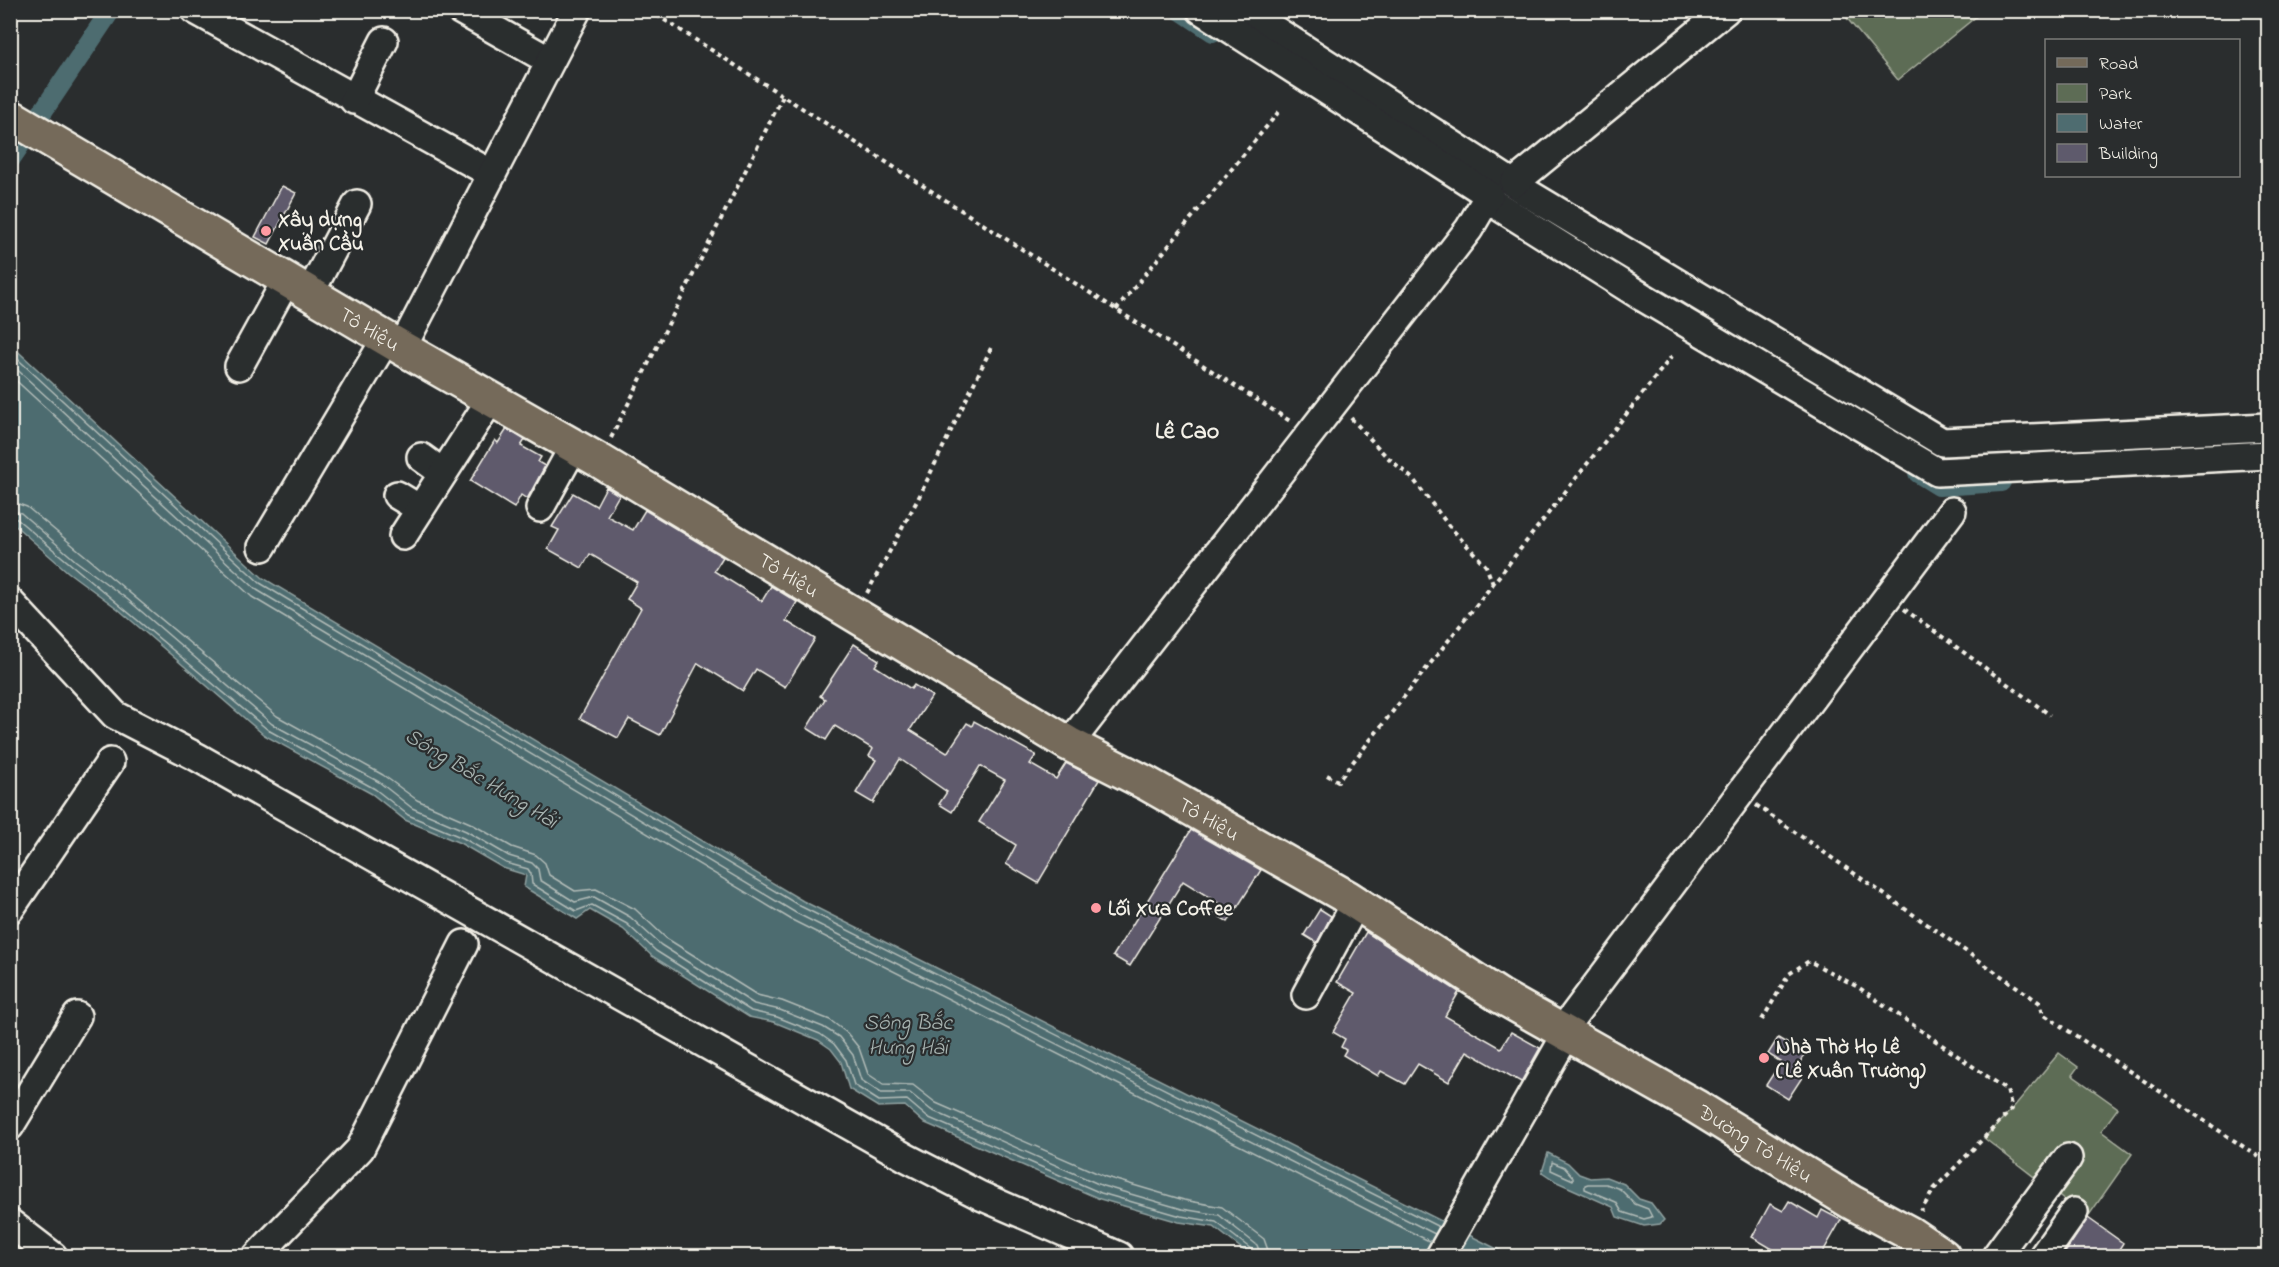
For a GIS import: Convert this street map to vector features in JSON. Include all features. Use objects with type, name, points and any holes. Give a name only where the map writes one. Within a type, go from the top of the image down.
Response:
[{"type":"main road","name":"Tô Hiệu","points":[[10,116],[394,343],[587,453],[1070,744],[1146,783],[1356,903],[1500,996],[1564,1034]]},
{"type":"main road","name":"Đường Tô Hiệu","points":[[1564,1034],[1695,1106],[1851,1202],[1909,1233],[1943,1257]]},
{"type":"street","points":[[195,10],[354,100],[492,174]]},
{"type":"street","points":[[460,10],[550,61]]},
{"type":"street","points":[[262,547],[394,343],[492,174],[577,10]]},
{"type":"street","points":[[1201,10],[1482,183],[1514,183],[1942,442],[2268,427]]},
{"type":"street","points":[[1244,10],[1644,298],[1937,472],[2268,455]]},
{"type":"street","points":[[1514,183],[1726,10]]},
{"type":"street","points":[[354,100],[384,42]]},
{"type":"street","points":[[1070,744],[1469,229],[1482,183]]},
{"type":"street","points":[[238,366],[299,286],[357,204]]},
{"type":"street","points":[[403,536],[409,502],[443,473],[491,399]]},
{"type":"street","points":[[540,507],[587,453]]},
{"type":"street","points":[[422,457],[443,473]]},
{"type":"street","points":[[1440,1257],[1564,1034],[1952,511]]},
{"type":"street","points":[[10,602],[115,715],[197,757],[907,1158],[981,1196],[1119,1257]]},
{"type":"street","points":[[10,909],[110,762]]},
{"type":"street","points":[[1306,994],[1356,903]]},
{"type":"street","points":[[257,1257],[360,1149],[464,944]]},
{"type":"street","points":[[10,1126],[76,1016]]},
{"type":"street","points":[[1996,1257],[2068,1158]]},
{"type":"street","points":[[2043,1257],[2074,1212]]},
{"type":"street","points":[[10,1223],[53,1257]]},
{"type":"path","points":[[649,10],[1296,425],[1307,439]]},
{"type":"path","points":[[587,453],[783,96]]},
{"type":"path","points":[[1116,310],[1281,109]]},
{"type":"path","points":[[856,615],[918,499],[992,346]]},
{"type":"path","points":[[1327,775],[1338,781],[1672,357]]},
{"type":"path","points":[[1336,402],[1385,455],[1413,479],[1449,526],[1486,566],[1493,584]]},
{"type":"path","points":[[1888,598],[2050,715]]},
{"type":"path","points":[[1741,795],[2040,1003],[2043,1014],[2268,1163]]},
{"type":"path","points":[[1762,1020],[1789,974],[1809,961],[1858,987],[2007,1090],[2012,1109],[1934,1189],[1909,1233]]},
{"type":"green space","points":[[1841,11],[1983,11],[1898,80]]},
{"type":"green space","points":[[2059,1053],[2078,1067],[2072,1075],[2118,1108],[2101,1131],[2132,1154],[2087,1218],[1984,1138],[2012,1109]]},
{"type":"water","name":"Sông Bắc Hưng Hải","points":[[10,344],[263,578],[803,901],[1511,1256],[1251,1256],[1214,1227],[1179,1222],[1100,1199],[923,1122],[905,1106],[878,1107],[849,1089],[841,1062],[831,1049],[818,1040],[774,1022],[749,1017],[652,956],[623,929],[590,910],[577,919],[524,887],[526,875],[503,868],[460,843],[405,820],[372,794],[264,735],[118,609],[68,572],[11,522]]},
{"type":"water","points":[[1548,1153],[1568,1163],[1579,1174],[1590,1178],[1606,1177],[1624,1184],[1639,1199],[1651,1203],[1664,1220],[1660,1224],[1644,1226],[1617,1217],[1613,1207],[1557,1182],[1542,1172]]},
{"type":"building","points":[[282,186],[296,193],[269,244],[255,237]]},
{"type":"building","points":[[507,429],[525,440],[521,446],[541,457],[538,462],[545,466],[527,499],[521,495],[514,508],[470,481],[495,440],[498,443]]},
{"type":"building","points":[[606,487],[619,495],[607,516],[633,530],[645,510],[723,557],[714,571],[762,601],[771,586],[797,602],[786,621],[815,639],[785,687],[756,669],[743,691],[698,663],[660,735],[629,719],[618,738],[580,718],[641,608],[627,599],[637,582],[590,554],[582,568],[548,549],[559,530],[552,527],[573,493],[596,506]]},
{"type":"building","points":[[854,644],[879,660],[875,666],[911,689],[914,685],[932,696],[910,730],[947,753],[967,723],[972,726],[974,721],[1036,755],[1030,764],[1056,779],[1066,763],[1099,780],[1038,883],[1006,864],[1016,845],[979,822],[1005,780],[980,766],[952,812],[939,804],[947,792],[900,759],[873,803],[856,793],[876,760],[869,756],[873,749],[835,726],[826,740],[807,728],[825,699],[820,696]]},
{"type":"building","points":[[1191,830],[1261,870],[1228,922],[1214,913],[1220,904],[1183,881],[1130,966],[1113,956]]},
{"type":"building","points":[[1320,909],[1331,916],[1317,943],[1304,935]]},
{"type":"building","points":[[1366,932],[1459,992],[1445,1016],[1501,1048],[1511,1032],[1540,1048],[1521,1082],[1467,1051],[1449,1082],[1418,1064],[1405,1084],[1381,1071],[1378,1076],[1343,1055],[1346,1050],[1341,1047],[1345,1039],[1333,1032],[1356,993],[1337,982]]},
{"type":"building","points":[[1778,1038],[1805,1054],[1795,1070],[1803,1076],[1788,1099],[1766,1085],[1781,1062],[1768,1054]]},
{"type":"building","points":[[1789,1201],[1818,1218],[1822,1210],[1841,1220],[1820,1257],[1786,1257],[1752,1237],[1770,1204],[1783,1211]]},
{"type":"building","points":[[2088,1218],[2123,1243],[2114,1257],[2062,1257]]},
{"type":"waterway","points":[[10,160],[111,10]]},
{"type":"waterway","points":[[1180,10],[1213,32]]},
{"type":"waterway","points":[[1918,473],[1939,486],[2001,482]]},
{"type":"place","name":"Xây dựng Xuân Cầu","points":[[266,231]]},
{"type":"place","name":"Lối Xưa Coffee","points":[[1096,908]]},
{"type":"place","name":"Nhà Thờ Họ Lê (Lê Xuân Trường)","points":[[1764,1058]]},
{"type":"district","name":"Lê Cao","points":[[1187,430]]}]
